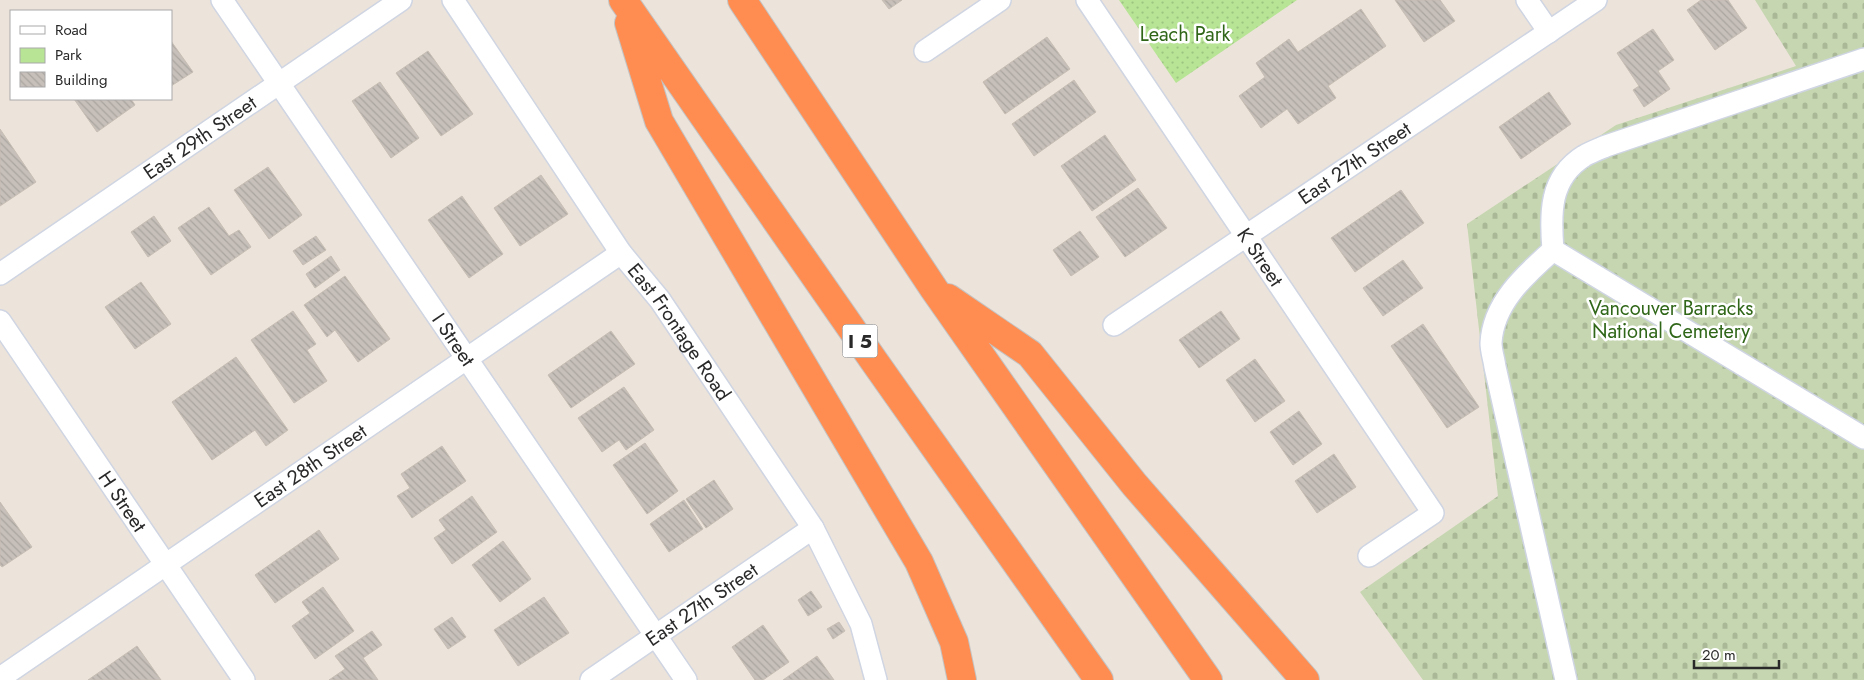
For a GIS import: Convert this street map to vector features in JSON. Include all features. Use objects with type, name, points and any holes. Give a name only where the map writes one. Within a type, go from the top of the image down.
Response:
[{"type":"highway","points":[[622,0],[659,121],[919,562],[954,642],[962,680]]},
{"type":"highway","name":"I 5","points":[[622,0],[1099,680]]},
{"type":"highway","points":[[742,0],[934,289],[1208,680]]},
{"type":"highway","points":[[934,289],[1030,354],[1134,484],[1305,680]]},
{"type":"street","name":"I Street","points":[[222,0],[686,680]]},
{"type":"street","name":"East 29th Street","points":[[0,274],[401,0]]},
{"type":"street","name":"East Frontage Road","points":[[453,0],[622,253],[660,300],[813,528],[861,624],[876,680]]},
{"type":"street","points":[[925,51],[1000,0]]},
{"type":"street","name":"K Street","points":[[1087,0],[1433,513],[1369,556]]},
{"type":"street","points":[[1527,0],[1548,32]]},
{"type":"street","name":"East 27th Street","points":[[1114,325],[1596,0]]},
{"type":"street","points":[[1553,250],[1551,227],[1554,196],[1565,174],[1583,157],[1606,146],[1864,59]]},
{"type":"street","points":[[1553,250],[1864,438]]},
{"type":"street","points":[[1553,250],[1520,282],[1505,300],[1495,321],[1491,344],[1566,680]]},
{"type":"street","name":"East 28th Street","points":[[0,678],[622,253]]},
{"type":"street","name":"H Street","points":[[0,321],[244,680]]},
{"type":"street","name":"East 27th Street","points":[[591,680],[813,528]]},
{"type":"green space","name":"Leach Park","points":[[1119,0],[1297,0],[1176,83]]},
{"type":"green space","name":"Vancouver Barracks National Cemetery","points":[[1755,0],[1864,0],[1864,680],[1423,680],[1360,592],[1498,496],[1467,224],[1616,125],[1796,66]]},
{"type":"building","points":[[882,0],[902,0],[889,9]]},
{"type":"building","points":[[1395,0],[1440,0],[1455,21],[1424,42]]},
{"type":"building","points":[[1701,0],[1728,0],[1747,28],[1715,50],[1687,10]]},
{"type":"building","points":[[1361,9],[1386,46],[1328,86],[1336,98],[1298,124],[1287,109],[1261,128],[1239,96],[1265,77],[1256,63],[1289,39],[1298,52]]},
{"type":"building","points":[[1653,29],[1674,60],[1658,71],[1670,89],[1644,107],[1633,90],[1639,86],[1617,53]]},
{"type":"building","points":[[1047,37],[1070,69],[1005,114],[983,82]]},
{"type":"building","points":[[172,42],[193,72],[172,85]]},
{"type":"building","points":[[428,51],[473,114],[441,136],[396,73]]},
{"type":"building","points":[[1074,80],[1096,112],[1034,156],[1012,124]]},
{"type":"building","points":[[380,82],[419,138],[391,158],[352,101]]},
{"type":"building","points":[[1549,92],[1571,124],[1521,159],[1499,127]]},
{"type":"building","points":[[75,100],[132,100],[135,105],[97,132]]},
{"type":"building","points":[[0,129],[36,182],[0,206]]},
{"type":"building","points":[[1105,135],[1136,180],[1092,211],[1061,166]]},
{"type":"building","points":[[268,167],[302,215],[269,239],[234,190]]},
{"type":"building","points":[[541,175],[568,214],[520,246],[494,208]]},
{"type":"building","points":[[1138,188],[1167,228],[1125,257],[1096,217]]},
{"type":"building","points":[[1401,190],[1424,223],[1355,272],[1331,238]]},
{"type":"building","points":[[462,196],[503,254],[469,278],[428,220]]},
{"type":"building","points":[[209,207],[229,236],[239,230],[251,247],[211,275],[178,228]]},
{"type":"building","points":[[154,216],[171,241],[148,257],[131,232]]},
{"type":"building","points":[[1080,231],[1099,257],[1071,276],[1053,250]]},
{"type":"building","points":[[316,236],[326,250],[303,265],[293,251]]},
{"type":"building","points":[[331,256],[340,270],[315,288],[306,274]]},
{"type":"building","points":[[1403,260],[1423,288],[1383,316],[1363,288]]},
{"type":"building","points":[[345,276],[390,339],[358,362],[335,330],[327,337],[304,305]]},
{"type":"building","points":[[141,282],[171,324],[135,349],[105,307]]},
{"type":"building","points":[[293,311],[316,344],[307,350],[327,381],[294,403],[251,340]]},
{"type":"building","points":[[1221,311],[1240,339],[1199,368],[1179,340]]},
{"type":"building","points":[[1423,324],[1479,407],[1447,428],[1391,346]]},
{"type":"building","points":[[611,331],[635,364],[571,408],[548,375]]},
{"type":"building","points":[[236,357],[288,430],[266,446],[255,430],[212,460],[172,402]]},
{"type":"building","points":[[1255,359],[1285,401],[1255,422],[1226,380]]},
{"type":"building","points":[[624,387],[654,430],[626,450],[619,440],[602,452],[578,418]]},
{"type":"building","points":[[1299,411],[1322,444],[1293,465],[1270,432]]},
{"type":"building","points":[[645,443],[678,491],[647,514],[613,465]]},
{"type":"building","points":[[442,446],[466,481],[412,518],[397,496],[410,488],[401,474]]},
{"type":"building","points":[[1334,454],[1356,487],[1317,513],[1295,481]]},
{"type":"building","points":[[714,480],[733,509],[706,528],[686,499]]},
{"type":"building","points":[[472,496],[497,532],[452,564],[434,538],[446,530],[439,520]]},
{"type":"building","points":[[684,500],[703,529],[669,552],[650,524]]},
{"type":"building","points":[[0,502],[32,547],[2,567],[0,565]]},
{"type":"building","points":[[319,530],[339,559],[275,603],[255,575]]},
{"type":"building","points":[[503,541],[531,579],[500,602],[472,565]]},
{"type":"building","points":[[323,587],[354,631],[315,659],[292,626],[310,613],[302,602]]},
{"type":"building","points":[[811,591],[822,607],[808,616],[798,600]]},
{"type":"building","points":[[544,597],[569,633],[518,666],[494,630]]},
{"type":"building","points":[[452,617],[466,637],[448,649],[434,629]]},
{"type":"building","points":[[839,622],[845,631],[833,639],[827,629]]},
{"type":"building","points":[[763,625],[789,662],[763,680],[755,680],[732,647]]},
{"type":"building","points":[[372,631],[382,645],[363,658],[378,680],[329,680],[345,669],[335,656]]},
{"type":"building","points":[[137,646],[161,680],[88,680]]},
{"type":"building","points":[[817,656],[834,680],[783,680]]}]
